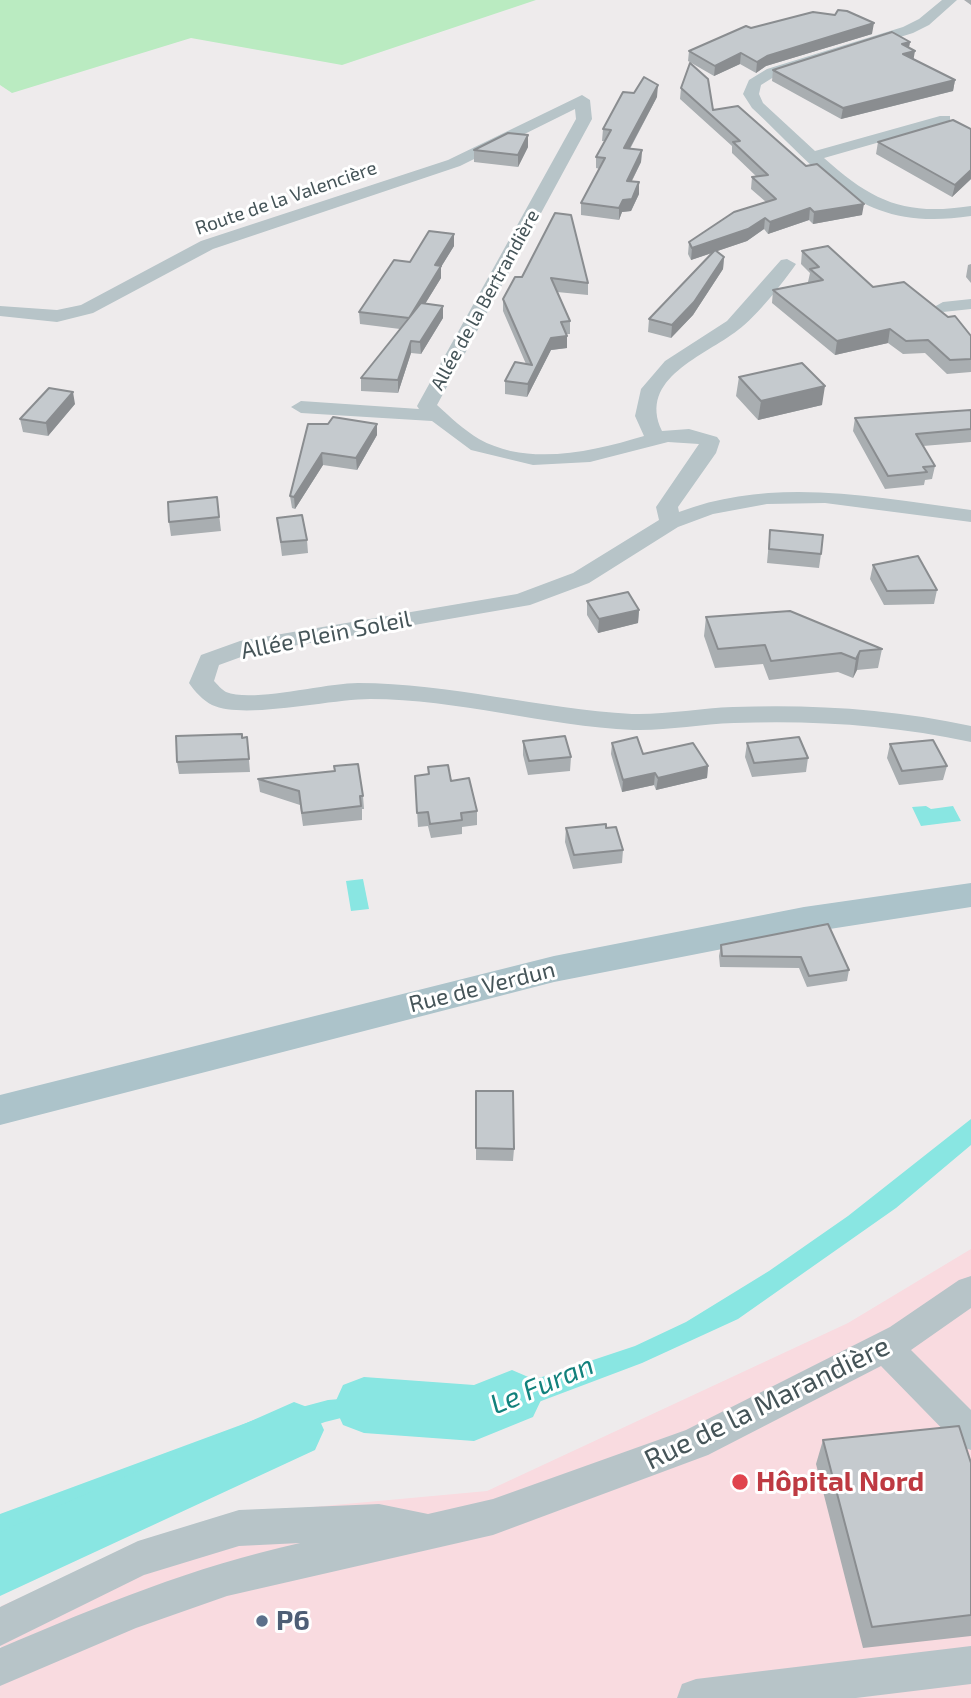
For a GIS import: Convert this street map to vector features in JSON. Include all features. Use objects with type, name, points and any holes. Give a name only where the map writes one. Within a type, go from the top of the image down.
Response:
[{"type":"main road","name":"Rue de Verdun","points":[[0,1110],[554,969],[804,920],[971,895]]},
{"type":"street","points":[[950,0],[924,22],[908,30],[796,62],[754,83],[751,94],[757,106],[865,200],[894,212],[923,215],[971,211]]},
{"type":"street","name":"Route de la Valencière","points":[[0,311],[57,316],[87,309],[206,245],[454,163],[582,100]]},
{"type":"street","name":"Allée de la Bertrandière","points":[[582,100],[584,118],[427,405],[476,446],[521,458],[568,460],[672,433],[695,434],[710,441],[706,453],[667,507],[670,522]]},
{"type":"street","points":[[814,156],[945,119]]},
{"type":"street","points":[[656,439],[645,416],[648,393],[672,365],[734,325],[788,264]]},
{"type":"street","points":[[943,307],[971,304]]},
{"type":"street","points":[[301,407],[440,416]]},
{"type":"street","name":"Allée Plein Soleil","points":[[971,516],[825,497],[767,498],[708,508],[670,522],[581,578],[522,600],[248,646],[209,660],[201,683],[219,699],[258,702],[341,691],[408,691],[567,716],[635,722],[732,715],[822,714],[937,727],[971,734]]},
{"type":"street","name":"Rue de la Marandière","points":[[0,1667],[133,1610],[228,1578],[493,1517],[696,1443],[902,1338],[971,1290]]},
{"type":"street","points":[[884,1346],[971,1434]]},
{"type":"street","name":"Rue de la Marandière","points":[[0,1627],[138,1559],[239,1528],[379,1522],[433,1531]]},
{"type":"street","points":[[696,1698],[971,1665]]},
{"type":"shaded area","name":"Hôpital Nord","points":[[971,1249],[971,1698],[0,1698],[1,1606],[154,1540],[291,1509],[487,1491],[848,1323]]},
{"type":"green space","points":[[0,0],[536,0],[342,65],[191,38],[12,93],[0,85]]},
{"type":"water","points":[[926,806],[931,809],[953,806],[961,821],[921,826],[912,807]]},
{"type":"water","points":[[363,879],[369,909],[351,911],[346,881]]},
{"type":"water","points":[[971,1119],[971,1145],[896,1208],[738,1319],[642,1363],[459,1432],[373,1418],[345,1417],[325,1422],[38,1526],[0,1547],[0,1514],[257,1419],[328,1400],[364,1397],[447,1414],[524,1383],[635,1346],[686,1322],[769,1271],[848,1216]]},
{"type":"building","points":[[838,10],[847,11],[874,23],[767,56],[757,62],[741,53],[715,66],[689,51],[746,26],[751,28],[813,12],[835,15]]},
{"type":"building","points":[[892,32],[910,42],[902,44],[915,51],[903,54],[955,80],[843,108],[773,70]]},
{"type":"building","points":[[690,63],[708,79],[713,110],[738,106],[806,166],[817,164],[864,204],[814,212],[810,208],[770,222],[765,218],[748,229],[692,248],[689,242],[734,212],[776,199],[752,177],[768,175],[733,142],[740,141],[681,88]]},
{"type":"building","points":[[644,77],[658,85],[624,148],[642,150],[627,181],[639,182],[632,199],[623,200],[619,208],[581,203],[605,158],[596,157],[611,130],[603,129],[623,92],[634,93]]},
{"type":"building","points":[[953,120],[971,129],[971,170],[955,185],[878,142]]},
{"type":"building","points":[[508,133],[528,135],[518,155],[474,150]]},
{"type":"building","points":[[555,213],[571,215],[588,283],[551,278],[570,321],[561,322],[567,336],[551,338],[528,384],[505,381],[515,362],[532,365],[503,299],[515,277],[522,277]]},
{"type":"building","points":[[429,231],[454,234],[435,265],[441,266],[409,318],[359,312],[394,260],[410,262]]},
{"type":"building","points":[[828,246],[873,287],[904,282],[948,317],[955,316],[971,336],[971,359],[950,360],[928,340],[906,341],[890,329],[837,341],[773,290],[823,280],[810,269],[819,267],[802,251]]},
{"type":"building","points":[[715,250],[724,257],[694,302],[672,325],[649,319]]},
{"type":"building","points":[[421,303],[443,306],[420,342],[411,341],[398,380],[361,378]]},
{"type":"building","points":[[802,363],[825,386],[761,401],[739,377]]},
{"type":"building","points":[[49,388],[73,392],[46,423],[20,419]]},
{"type":"building","points":[[971,410],[971,429],[916,434],[935,466],[923,467],[927,472],[888,476],[855,418]]},
{"type":"building","points":[[333,417],[377,424],[356,458],[322,453],[294,497],[290,496],[308,424],[328,424]]},
{"type":"building","points":[[217,497],[219,517],[169,522],[168,502]]},
{"type":"building","points":[[302,515],[307,540],[281,542],[277,518]]},
{"type":"building","points":[[770,530],[823,535],[821,554],[769,549]]},
{"type":"building","points":[[918,556],[937,590],[887,591],[873,565]]},
{"type":"building","points":[[628,592],[639,610],[599,619],[587,601]]},
{"type":"building","points":[[790,611],[882,649],[860,651],[856,659],[841,653],[771,661],[765,645],[718,649],[706,617]]},
{"type":"building","points":[[242,734],[242,738],[247,737],[249,759],[177,762],[176,736]]},
{"type":"building","points":[[565,736],[571,757],[529,761],[523,741]]},
{"type":"building","points":[[637,737],[643,754],[693,743],[708,766],[658,778],[655,773],[623,780],[612,743]]},
{"type":"building","points":[[799,737],[808,758],[754,763],[747,743]]},
{"type":"building","points":[[933,740],[947,766],[902,771],[890,744]]},
{"type":"building","points":[[358,764],[363,796],[360,796],[361,806],[302,813],[299,791],[258,779],[335,771],[334,766]]},
{"type":"building","points":[[448,765],[451,781],[469,778],[477,811],[461,813],[462,820],[430,824],[428,812],[417,813],[415,776],[429,774],[428,767]]},
{"type":"building","points":[[606,824],[606,828],[616,827],[623,850],[574,855],[566,828]]},
{"type":"building","points":[[828,924],[849,970],[809,976],[801,957],[722,956],[721,945]]},
{"type":"building","points":[[476,1091],[513,1091],[514,1149],[476,1148]]},
{"type":"building","points":[[959,1426],[971,1463],[971,1615],[872,1627],[823,1440]]},
{"type":"waterway","name":"Le Furan","points":[[364,1405],[474,1413],[512,1398]]},
{"type":"waterway","name":"Le Furan","points":[[0,1564],[294,1430]]},
{"type":"place","name":"Hôpital Nord","points":[[740,1482]]},
{"type":"place","name":"P6","points":[[262,1621]]}]
